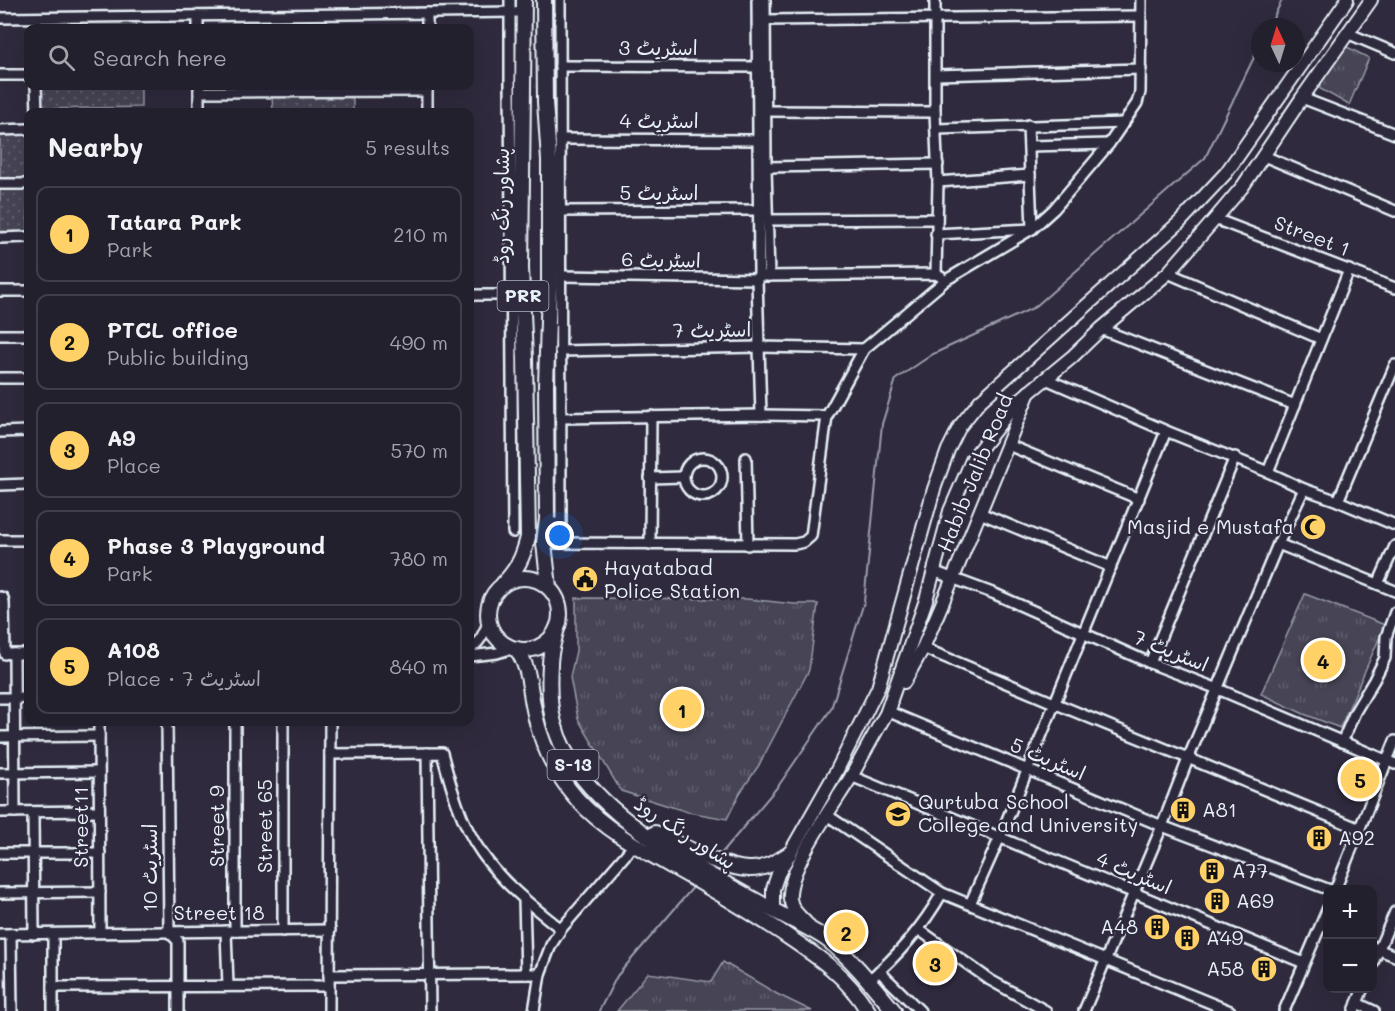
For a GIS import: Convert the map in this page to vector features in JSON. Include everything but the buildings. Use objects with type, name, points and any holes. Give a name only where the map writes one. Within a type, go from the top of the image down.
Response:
[{"type":"highway","name":"PRR","points":[[544,0],[545,102],[549,182],[546,385],[547,523],[544,543],[549,587]]},
{"type":"highway","name":"پشاور رنگ روڈ","points":[[503,584],[518,566],[528,537],[525,358],[517,295],[521,268],[520,8]]},
{"type":"highway","points":[[532,578],[549,587],[555,594],[559,602],[560,620],[553,635],[541,645],[525,650],[515,648],[506,645],[495,634],[489,621],[488,610],[496,591],[503,584],[512,580],[532,578]]},
{"type":"highway","name":"پشاور رنگ روڈ","points":[[557,628],[550,663],[554,723],[573,765],[587,784],[632,824],[735,895],[838,972],[855,991],[868,1011]]},
{"type":"highway","name":"پشاور رنگ روڈ","points":[[515,648],[529,674],[533,707],[542,738],[556,770],[577,799],[634,845],[680,857]]},
{"type":"highway","points":[[680,857],[750,869],[774,863],[789,854]]},
{"type":"highway","name":"پشاور رنگ روڈ","points":[[735,895],[773,910],[816,933],[834,946],[874,976],[894,1011]]},
{"type":"highway","points":[[773,910],[780,923],[817,945],[838,972]]},
{"type":"main road","points":[[773,910],[773,889],[778,874],[836,772],[878,688],[934,489],[948,450],[960,426],[980,401],[1180,222],[1226,173],[1347,0]]},
{"type":"main road","name":"Habib Jalib Road","points":[[816,933],[793,909],[790,899],[795,872],[923,648],[1030,391],[1168,273],[1243,186],[1371,0]]},
{"type":"main road","points":[[887,711],[926,600],[950,511],[973,458],[1007,412],[1030,391]]},
{"type":"main road","points":[[881,678],[898,681]]},
{"type":"street","points":[[510,0],[520,8]]},
{"type":"street","points":[[547,523],[561,523],[560,0]]},
{"type":"street","points":[[757,0],[757,67],[765,111],[766,167],[766,219],[761,277],[759,347],[761,415]]},
{"type":"street","points":[[761,277],[757,140],[765,0]]},
{"type":"street","points":[[935,0],[935,112],[938,164],[936,274],[946,280]]},
{"type":"street","points":[[544,543],[795,544],[804,542],[811,536],[827,416],[864,349],[946,280],[1032,229],[1054,209],[1109,144],[1137,103],[1140,92],[1141,0]]},
{"type":"street","points":[[0,18],[426,13],[520,8]]},
{"type":"street","points":[[426,13],[427,24]]},
{"type":"street","points":[[198,16],[198,24]]},
{"type":"street","points":[[765,20],[1141,16]]},
{"type":"street","points":[[36,18],[36,24]]},
{"type":"street","points":[[1347,33],[1395,53]]},
{"type":"street","name":"اسٹریٹ 3","points":[[560,66],[757,67]]},
{"type":"street","points":[[936,75],[1141,69]]},
{"type":"street","points":[[0,75],[24,75]]},
{"type":"street","points":[[36,90],[37,108]]},
{"type":"street","points":[[199,90],[199,108]]},
{"type":"street","points":[[427,90],[427,108]]},
{"type":"street","points":[[1302,98],[1395,134]]},
{"type":"street","points":[[765,111],[935,112]]},
{"type":"street","points":[[936,129],[1124,123]]},
{"type":"street","points":[[1028,125],[1032,229]]},
{"type":"street","points":[[0,130],[24,129]]},
{"type":"street","name":"اسٹریٹ 4","points":[[560,139],[757,140]]},
{"type":"street","points":[[1029,146],[1109,144]]},
{"type":"street","points":[[1264,156],[1395,210]]},
{"type":"street","points":[[766,167],[938,164]]},
{"type":"street","points":[[938,182],[1030,175]]},
{"type":"street","points":[[0,184],[24,184]]},
{"type":"street","name":"اسٹریٹ 5","points":[[560,211],[758,210]]},
{"type":"street","points":[[766,219],[938,219]]},
{"type":"street","name":"Street 1","points":[[1215,219],[1395,288]]},
{"type":"street","points":[[936,234],[1032,229]]},
{"type":"street","points":[[0,238],[24,237]]},
{"type":"street","points":[[1268,471],[1349,270]]},
{"type":"street","points":[[1168,273],[1321,339]]},
{"type":"street","name":"اسٹریٹ 6","points":[[561,276],[761,277],[936,274]]},
{"type":"street","points":[[0,291],[24,291]]},
{"type":"street","points":[[474,295],[517,295],[513,532]]},
{"type":"street","points":[[1101,329],[1295,405]]},
{"type":"street","points":[[0,335],[24,334]]},
{"type":"street","name":"اسٹریٹ 7","points":[[560,351],[759,347],[864,349]]},
{"type":"street","points":[[1338,501],[1395,365]]},
{"type":"street","points":[[0,378],[24,378]]},
{"type":"street","points":[[1046,379],[1166,431],[1268,471],[1304,489],[1395,525]]},
{"type":"street","points":[[651,416],[651,544]]},
{"type":"street","points":[[561,418],[827,416]]},
{"type":"street","points":[[0,432],[24,431]]},
{"type":"street","points":[[970,904],[1000,837],[1166,431]]},
{"type":"street","points":[[1008,445],[1139,499]]},
{"type":"street","points":[[1150,663],[1234,457]]},
{"type":"street","points":[[705,458],[711,459],[720,468],[722,481],[715,491],[704,496],[687,488],[683,477],[685,470],[693,460],[705,458]]},
{"type":"street","points":[[746,458],[748,545]]},
{"type":"street","points":[[650,478],[683,477]]},
{"type":"street","points":[[0,485],[24,484]]},
{"type":"street","points":[[1084,1011],[1278,544],[1304,489]]},
{"type":"street","points":[[980,513],[1111,567]]},
{"type":"street","points":[[0,540],[24,540]]},
{"type":"street","points":[[1278,544],[1395,591]]},
{"type":"street","points":[[1378,584],[1395,546]]},
{"type":"street","name":"اسٹریٹ 7","points":[[933,571],[995,594],[1150,663],[1218,689],[1391,763]]},
{"type":"street","points":[[0,597],[4,602],[6,654],[15,698],[15,812]]},
{"type":"street","points":[[1342,742],[1355,712],[1385,658],[1386,637],[1395,612]]},
{"type":"street","points":[[474,646],[482,638],[489,621]]},
{"type":"street","points":[[474,656],[515,648]]},
{"type":"street","points":[[923,648],[1360,829]]},
{"type":"street","points":[[6,654],[24,654]]},
{"type":"street","points":[[0,698],[24,698]]},
{"type":"street","name":"اسٹریٹ 5","points":[[887,711],[1162,826],[1323,887]]},
{"type":"street","name":"Street11","points":[[99,726],[100,932]]},
{"type":"street","name":"اسٹریٹ 10","points":[[167,726],[169,932],[178,941],[178,1011]]},
{"type":"street","name":"Street 9","points":[[228,986],[235,726]]},
{"type":"street","name":"Street 65","points":[[283,726],[283,931]]},
{"type":"street","points":[[329,1011],[330,726]]},
{"type":"street","points":[[0,737],[99,736]]},
{"type":"street","points":[[1337,885],[1391,763],[1395,741]]},
{"type":"street","points":[[427,753],[430,1011]]},
{"type":"street","points":[[330,754],[442,753],[460,813],[481,852],[505,881],[561,929]]},
{"type":"street","points":[[0,773],[99,772]]},
{"type":"street","name":"اسٹریٹ 4","points":[[851,776],[1304,963]]},
{"type":"street","points":[[0,812],[99,812]]},
{"type":"street","points":[[33,812],[34,934]]},
{"type":"street","points":[[827,815],[942,893],[1230,1011]]},
{"type":"street","points":[[534,1011],[540,974],[551,945],[561,929],[634,845]]},
{"type":"street","points":[[0,853],[100,853]]},
{"type":"street","points":[[0,893],[100,892]]},
{"type":"street","points":[[920,1011],[874,976],[918,929],[942,893]]},
{"type":"street","points":[[524,899],[526,974]]},
{"type":"street","points":[[1377,946],[1395,912]]},
{"type":"street","points":[[1284,1011],[1304,963],[1323,928]]},
{"type":"street","points":[[918,929],[990,980],[1046,1011]]},
{"type":"street","name":"Street 18","points":[[0,934],[330,930]]},
{"type":"street","points":[[11,934],[12,1011]]},
{"type":"street","points":[[52,934],[53,1011]]},
{"type":"street","points":[[1377,948],[1395,956]]},
{"type":"street","points":[[329,975],[540,974]]},
{"type":"street","points":[[53,987],[329,986]]},
{"type":"street","points":[[1361,993],[1355,1007],[1374,1011]]},
{"type":"green space","points":[[136,21],[136,24],[41,24],[41,22]]},
{"type":"green space","points":[[1345,46],[1369,58],[1349,105],[1317,87]]},
{"type":"green space","points":[[42,90],[141,90],[141,107],[42,108]]},
{"type":"green space","points":[[353,94],[353,108],[273,108],[272,96]]},
{"type":"green space","points":[[0,134],[24,134],[24,182],[0,182]]},
{"type":"green space","points":[[0,188],[24,188],[24,236],[0,236]]},
{"type":"green space","points":[[1305,594],[1385,625],[1340,728],[1261,694]]},
{"type":"green space","points":[[576,598],[747,599],[818,604],[809,670],[759,765],[740,793],[727,819],[688,812],[621,791],[578,719],[570,677],[576,651]]},
{"type":"green space","points":[[723,962],[777,994],[812,1011],[617,1011],[648,973],[711,982]]},
{"type":"waterway","points":[[1273,18],[1282,0]]},
{"type":"waterway","points":[[720,855],[779,785],[831,709],[864,602],[882,424],[896,379],[933,354],[1035,307],[1205,158],[1251,63]]},
{"type":"waterway","points":[[599,1011],[617,976],[695,885]]},
{"type":"place","name":"Masjid e Mustafa","points":[[1313,527]]},
{"type":"place","name":"Hayatabad Police Station","points":[[585,579]]},
{"type":"place","name":"Phase 3 Playground","points":[[1323,660]]},
{"type":"place","name":"Tatara Park","points":[[682,709]]},
{"type":"place","name":"A108","points":[[1360,779]]},
{"type":"place","name":"A81","points":[[1183,810]]},
{"type":"place","name":"Qurtuba School College and University","points":[[898,814]]},
{"type":"place","name":"A92","points":[[1319,838]]},
{"type":"place","name":"A77","points":[[1212,871]]},
{"type":"place","name":"A69","points":[[1217,901]]},
{"type":"place","name":"A48","points":[[1157,927]]},
{"type":"place","name":"PTCL office","points":[[846,932]]},
{"type":"place","name":"A49","points":[[1187,938]]},
{"type":"place","name":"A9","points":[[935,963]]},
{"type":"place","name":"A58","points":[[1264,969]]}]
